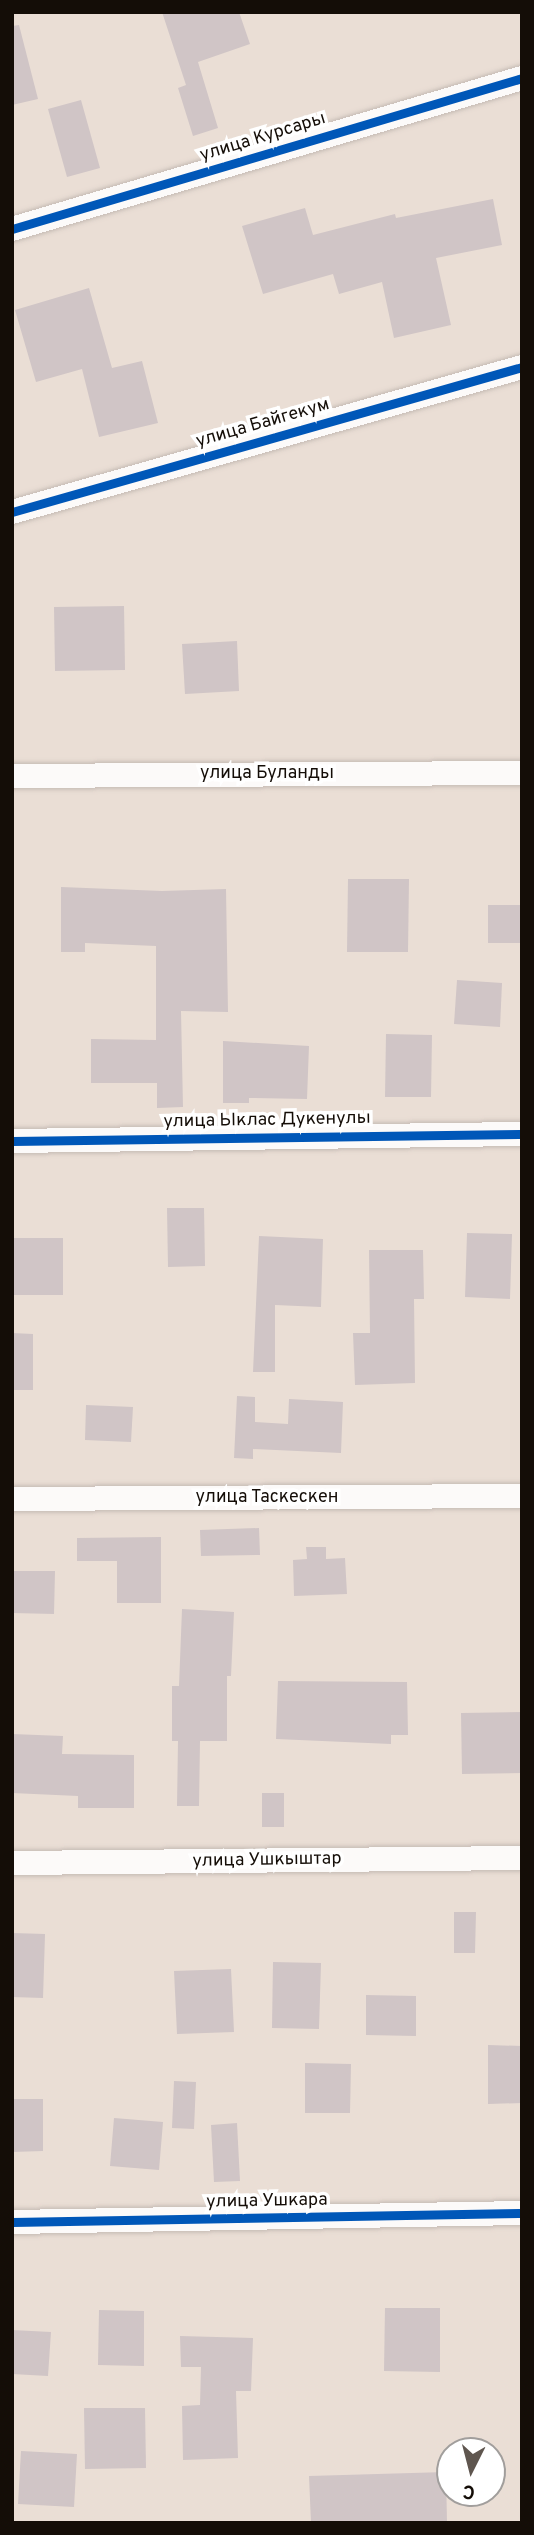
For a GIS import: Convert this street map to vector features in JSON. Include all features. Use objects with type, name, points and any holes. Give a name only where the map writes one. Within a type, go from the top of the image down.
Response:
[{"type":"street","name":"улица Курсары","points":[[12,229],[522,78]]},
{"type":"street","name":"улица Байгекум","points":[[12,512],[522,367]]},
{"type":"street","name":"улица Буланды","points":[[12,776],[522,773]]},
{"type":"street","name":"улица Ыклас Дукенулы","points":[[12,1141],[522,1134]]},
{"type":"street","name":"улица Таскескен","points":[[12,1500],[522,1496]]},
{"type":"street","name":"улица Ушкыштар","points":[[12,1863],[522,1858]]},
{"type":"street","name":"улица Ушкара","points":[[12,2222],[522,2213]]},
{"type":"building","points":[[162,12],[239,12],[250,44],[198,62],[218,128],[193,136],[178,88],[186,85]]},
{"type":"building","points":[[19,25],[38,99],[12,105],[12,26]]},
{"type":"building","points":[[81,100],[100,168],[67,177],[48,109]]},
{"type":"building","points":[[493,199],[502,245],[436,258],[451,325],[394,338],[382,282],[339,294],[333,274],[263,294],[242,226],[305,208],[313,235],[395,214],[396,218]]},
{"type":"building","points":[[89,288],[112,368],[142,361],[158,423],[99,437],[82,369],[36,382],[15,310]]},
{"type":"building","points":[[124,606],[125,670],[55,671],[54,607]]},
{"type":"building","points":[[237,641],[239,691],[185,694],[182,644]]},
{"type":"building","points":[[348,879],[409,879],[408,952],[347,952]]},
{"type":"building","points":[[61,887],[162,891],[226,889],[228,1012],[181,1011],[183,1107],[157,1108],[157,1083],[91,1083],[91,1039],[156,1040],[156,946],[85,943],[85,952],[61,952]]},
{"type":"building","points":[[488,905],[522,905],[522,943],[488,943]]},
{"type":"building","points":[[457,980],[502,983],[500,1027],[454,1024]]},
{"type":"building","points":[[386,1034],[432,1035],[431,1097],[385,1097]]},
{"type":"building","points":[[223,1041],[309,1046],[307,1099],[249,1098],[249,1103],[223,1103]]},
{"type":"building","points":[[167,1208],[204,1208],[205,1266],[168,1267]]},
{"type":"building","points":[[467,1233],[512,1234],[510,1299],[465,1297]]},
{"type":"building","points":[[259,1236],[323,1239],[321,1307],[275,1305],[275,1372],[253,1372]]},
{"type":"building","points":[[12,1238],[63,1238],[63,1295],[12,1295]]},
{"type":"building","points":[[369,1250],[423,1250],[424,1299],[414,1299],[415,1383],[355,1385],[353,1333],[370,1333]]},
{"type":"building","points":[[12,1333],[33,1334],[33,1390],[12,1390]]},
{"type":"building","points":[[237,1396],[255,1397],[255,1422],[288,1424],[289,1399],[343,1402],[341,1453],[253,1449],[253,1459],[234,1458]]},
{"type":"building","points":[[86,1405],[133,1407],[131,1442],[85,1440]]},
{"type":"building","points":[[259,1528],[260,1555],[201,1556],[200,1530]]},
{"type":"building","points":[[161,1537],[161,1603],[117,1603],[117,1561],[77,1561],[77,1538]]},
{"type":"building","points":[[306,1547],[326,1547],[326,1559],[345,1558],[347,1594],[294,1596],[293,1560],[307,1559]]},
{"type":"building","points":[[12,1571],[55,1571],[54,1614],[12,1613]]},
{"type":"building","points":[[182,1609],[234,1612],[231,1676],[227,1676],[227,1741],[200,1741],[199,1806],[177,1806],[178,1741],[172,1741],[172,1686],[179,1686]]},
{"type":"building","points":[[278,1681],[407,1682],[408,1735],[391,1735],[391,1744],[276,1739]]},
{"type":"building","points":[[522,1712],[522,1773],[462,1774],[461,1713]]},
{"type":"building","points":[[12,1734],[63,1736],[62,1754],[134,1755],[134,1808],[78,1808],[78,1796],[12,1793]]},
{"type":"building","points":[[262,1793],[284,1793],[284,1827],[262,1827]]},
{"type":"building","points":[[454,1912],[476,1912],[475,1953],[454,1953]]},
{"type":"building","points":[[12,1933],[45,1934],[43,1998],[12,1997]]},
{"type":"building","points":[[273,1962],[321,1963],[319,2029],[272,2028]]},
{"type":"building","points":[[231,1969],[234,2032],[177,2034],[174,1971]]},
{"type":"building","points":[[366,1995],[416,1996],[416,2036],[366,2035]]},
{"type":"building","points":[[488,2045],[522,2046],[522,2103],[488,2104]]},
{"type":"building","points":[[305,2063],[351,2064],[350,2113],[305,2113]]},
{"type":"building","points":[[174,2081],[196,2082],[194,2129],[172,2128]]},
{"type":"building","points":[[12,2099],[43,2099],[43,2151],[12,2152]]},
{"type":"building","points":[[114,2118],[163,2122],[159,2170],[110,2166]]},
{"type":"building","points":[[237,2123],[240,2181],[214,2182],[211,2125]]},
{"type":"building","points":[[385,2308],[440,2308],[440,2372],[384,2371]]},
{"type":"building","points":[[99,2310],[144,2311],[144,2366],[98,2365]]},
{"type":"building","points":[[12,2330],[51,2332],[48,2376],[12,2374]]},
{"type":"building","points":[[180,2336],[253,2338],[251,2391],[236,2391],[238,2458],[183,2460],[182,2406],[200,2405],[201,2367],[181,2367]]},
{"type":"building","points":[[84,2408],[145,2408],[146,2468],[85,2469]]},
{"type":"building","points":[[21,2451],[77,2454],[74,2507],[18,2504]]},
{"type":"building","points":[[436,2472],[436,2507],[447,2507],[447,2523],[311,2523],[309,2476]]},
{"type":"cycle path","points":[[12,229],[522,78]]},
{"type":"cycle path","points":[[12,512],[522,367]]},
{"type":"cycle path","points":[[12,1141],[522,1134]]},
{"type":"cycle path","points":[[12,2222],[522,2213]]}]
